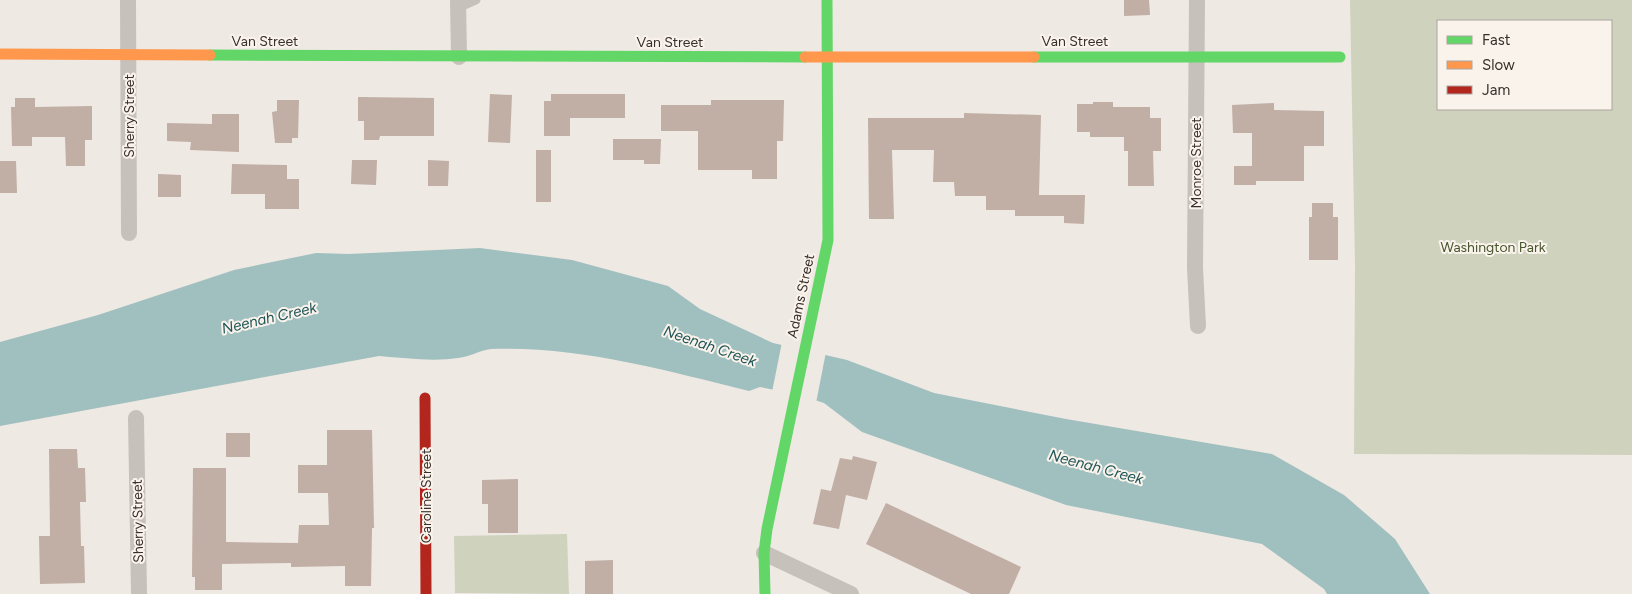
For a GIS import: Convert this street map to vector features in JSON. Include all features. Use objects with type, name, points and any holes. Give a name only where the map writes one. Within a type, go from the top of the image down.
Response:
[{"type":"street","name":"Sherry Street","points":[[128,0],[129,233]]},
{"type":"street","name":"Adams Street","points":[[765,594],[764,553],[772,504],[828,240],[827,0]]},
{"type":"street","name":"Monroe Street","points":[[1197,0],[1195,268],[1198,326]]},
{"type":"street","points":[[458,4],[459,57]]},
{"type":"street","name":"Van Street","points":[[0,54],[459,57],[1340,57]]},
{"type":"street","name":"Caroline Street","points":[[425,398],[426,594]]},
{"type":"street","name":"Sherry Street","points":[[136,418],[139,594]]},
{"type":"street","points":[[764,553],[852,594]]},
{"type":"lane","points":[[458,4],[476,0]]},
{"type":"green space","name":"Washington Park","points":[[1350,0],[1632,0],[1632,455],[1354,454],[1355,265]]},
{"type":"green space","points":[[567,534],[569,594],[455,593],[454,536]]},
{"type":"water","name":"Neenah Creek","points":[[480,248],[572,260],[668,286],[700,309],[773,343],[847,360],[934,393],[1066,419],[1272,454],[1344,495],[1395,539],[1430,594],[1327,594],[1324,589],[1262,544],[1066,505],[862,432],[824,403],[796,394],[760,387],[749,391],[621,361],[556,351],[491,349],[462,357],[438,360],[379,356],[0,426],[0,342],[98,315],[234,270],[316,253],[349,254]]},
{"type":"pier","points":[[782,342],[826,352],[816,403],[772,392]]},
{"type":"building","points":[[1124,0],[1149,0],[1150,15],[1124,16]]},
{"type":"building","points":[[490,94],[512,95],[510,143],[488,142]]},
{"type":"building","points":[[551,94],[625,94],[625,118],[570,118],[570,136],[544,136],[544,101],[551,101]]},
{"type":"building","points":[[358,97],[434,98],[434,136],[380,136],[379,140],[364,140],[364,121],[358,121]]},
{"type":"building","points":[[15,98],[35,98],[35,107],[92,106],[92,140],[85,140],[85,166],[66,166],[65,137],[32,137],[32,146],[12,146],[11,107],[15,107]]},
{"type":"building","points":[[277,100],[299,100],[298,138],[292,138],[292,143],[275,143],[272,112],[277,111]]},
{"type":"building","points":[[711,100],[784,100],[783,141],[777,141],[777,179],[752,179],[752,170],[698,170],[698,131],[661,131],[661,105],[711,105]]},
{"type":"building","points":[[1093,102],[1113,102],[1113,107],[1150,107],[1150,118],[1161,118],[1161,151],[1153,151],[1154,186],[1128,186],[1128,151],[1124,151],[1124,137],[1090,137],[1090,132],[1077,132],[1077,104],[1093,104]]},
{"type":"building","points":[[1274,103],[1274,110],[1324,111],[1324,146],[1304,146],[1304,181],[1256,181],[1256,185],[1234,185],[1234,166],[1252,166],[1252,133],[1233,133],[1232,105]]},
{"type":"building","points":[[964,113],[1041,115],[1039,195],[1085,195],[1084,224],[1064,223],[1064,216],[1015,216],[1015,210],[986,210],[986,196],[955,196],[954,182],[933,182],[934,150],[892,150],[894,219],[869,219],[868,118],[964,118]]},
{"type":"building","points":[[212,114],[239,114],[239,152],[190,150],[191,142],[167,141],[167,123],[212,124]]},
{"type":"building","points":[[613,139],[661,139],[660,164],[644,164],[644,160],[613,160]]},
{"type":"building","points":[[536,150],[551,150],[551,202],[536,202]]},
{"type":"building","points":[[352,160],[377,160],[376,185],[351,184]]},
{"type":"building","points":[[428,160],[449,161],[448,186],[428,186]]},
{"type":"building","points":[[0,161],[16,161],[17,193],[0,193]]},
{"type":"building","points":[[232,164],[287,165],[287,179],[299,179],[299,209],[265,209],[265,194],[231,194]]},
{"type":"building","points":[[158,174],[181,175],[181,197],[158,197]]},
{"type":"building","points":[[1312,203],[1333,203],[1333,217],[1338,217],[1338,260],[1309,260],[1309,217],[1312,217]]},
{"type":"building","points":[[327,430],[372,430],[374,528],[372,528],[371,586],[345,586],[345,566],[291,567],[291,563],[222,564],[222,590],[195,590],[195,577],[192,577],[193,468],[226,468],[226,542],[298,543],[299,525],[329,525],[328,493],[298,493],[298,465],[327,465]]},
{"type":"building","points":[[226,433],[250,433],[250,457],[226,457]]},
{"type":"building","points":[[49,449],[77,449],[78,468],[85,468],[86,502],[80,502],[81,546],[84,546],[85,583],[40,584],[39,536],[50,536]]},
{"type":"building","points":[[853,456],[877,462],[867,500],[846,495],[839,529],[813,524],[821,489],[831,491],[840,458],[852,460]]},
{"type":"building","points":[[518,479],[518,533],[488,533],[488,504],[482,504],[482,480]]},
{"type":"building","points":[[886,503],[1021,567],[1009,594],[971,594],[866,544]]},
{"type":"building","points":[[613,560],[613,594],[585,594],[585,561]]},
{"type":"traffic: fast","points":[[765,594],[764,553],[767,529],[828,240],[827,0]]},
{"type":"traffic: fast","points":[[210,55],[805,57]]},
{"type":"traffic: fast","points":[[1034,57],[1340,57]]},
{"type":"traffic: slow","points":[[0,54],[210,55]]},
{"type":"traffic: slow","points":[[805,57],[1034,57]]},
{"type":"traffic: jam","points":[[425,398],[426,594]]}]
